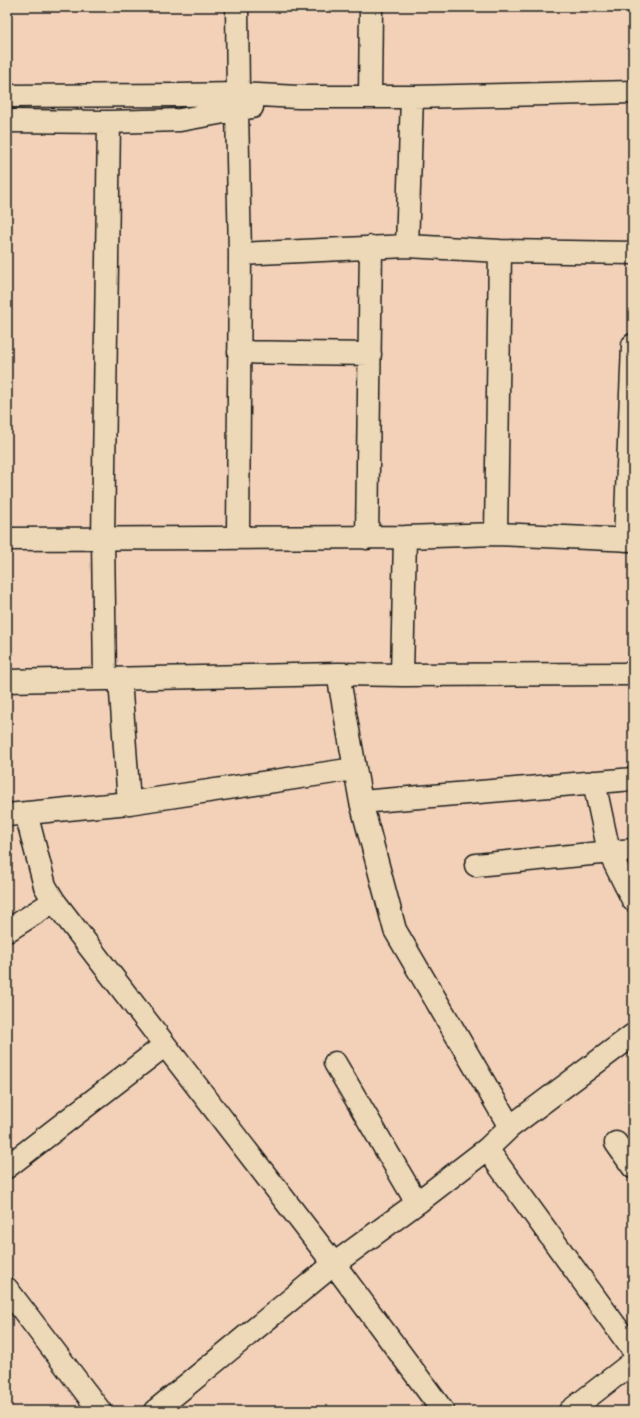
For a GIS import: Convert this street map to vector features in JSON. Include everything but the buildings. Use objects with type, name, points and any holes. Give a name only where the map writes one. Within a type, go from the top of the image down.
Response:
[{"type":"street","points":[[237,7],[240,254],[238,537]]},
{"type":"street","points":[[370,97],[371,7]]},
{"type":"street","points":[[7,96],[178,95],[238,102],[298,97],[412,97],[633,92]]},
{"type":"street","points":[[407,246],[412,97]]},
{"type":"street","points":[[7,121],[109,122],[180,120],[238,102]]},
{"type":"street","points":[[109,122],[103,539],[112,679],[129,803]]},
{"type":"street","points":[[240,254],[407,246],[500,251],[633,253]]},
{"type":"street","points":[[367,538],[371,247]]},
{"type":"street","points":[[496,534],[500,251]]},
{"type":"street","points":[[7,539],[238,537],[405,538],[496,534],[629,540],[633,345]]},
{"type":"street","points":[[239,352],[370,354]]},
{"type":"street","points":[[402,675],[405,538]]},
{"type":"street","points":[[7,681],[338,674],[633,674]]},
{"type":"street","points":[[338,674],[361,802],[395,930],[510,1127]]},
{"type":"street","points":[[354,769],[129,803],[17,814],[45,886],[54,901],[334,1264],[443,1411]]},
{"type":"street","points":[[361,802],[633,779]]},
{"type":"street","points":[[594,782],[609,852],[633,900]]},
{"type":"street","points":[[476,864],[633,850]]},
{"type":"street","points":[[7,930],[54,901]]},
{"type":"street","points":[[155,1411],[334,1264],[417,1204],[487,1149],[510,1127],[633,1035]]},
{"type":"street","points":[[7,1167],[165,1045]]},
{"type":"street","points":[[335,1063],[417,1204]]},
{"type":"street","points":[[616,1143],[633,1167]]},
{"type":"street","points":[[487,1149],[633,1350]]},
{"type":"street","points":[[7,1289],[100,1411]]},
{"type":"street","points":[[570,1411],[633,1362]]}]
